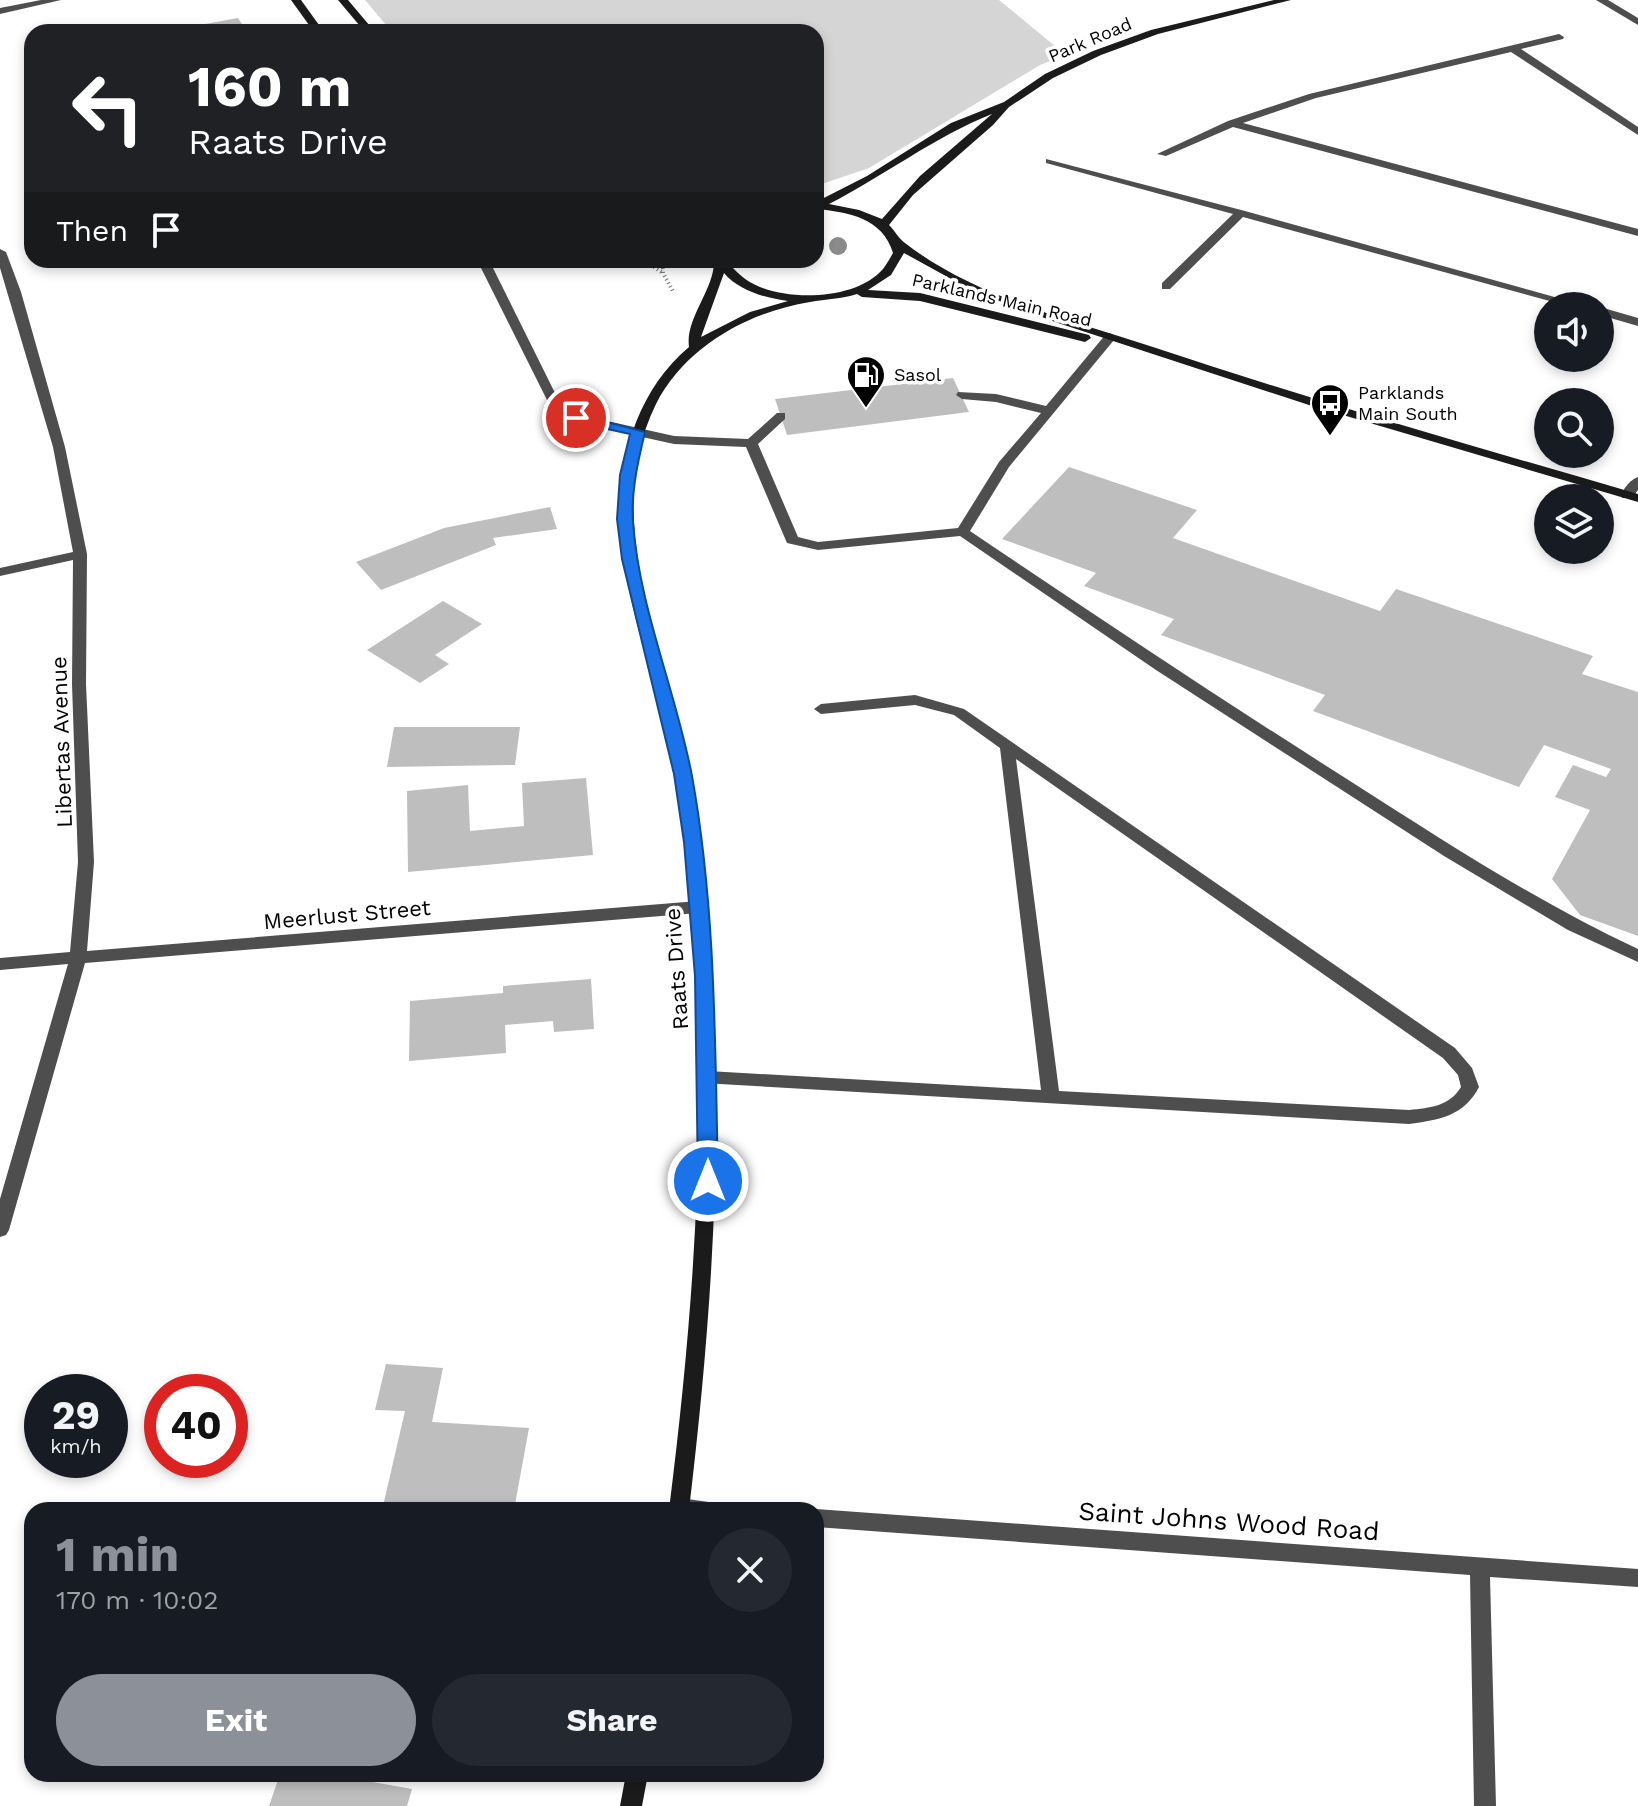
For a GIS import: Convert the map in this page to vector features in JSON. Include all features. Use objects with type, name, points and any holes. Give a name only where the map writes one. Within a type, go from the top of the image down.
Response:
[{"type":"street","points":[[0,11],[56,0]]},
{"type":"street","points":[[296,0],[313,24]]},
{"type":"street","points":[[343,0],[363,24]]},
{"type":"street","name":"Park Road","points":[[883,226],[904,194],[977,136],[1008,104],[1049,76],[1097,53],[1155,32],[1286,0]]},
{"type":"street","points":[[1601,0],[1638,22]]},
{"type":"street","points":[[1162,154],[1232,123],[1313,96],[1559,37]]},
{"type":"street","points":[[1512,48],[1638,132]]},
{"type":"street","name":"Park Road","points":[[824,202],[871,178],[955,125],[1008,104]]},
{"type":"street","points":[[1232,123],[1638,233]]},
{"type":"street","points":[[1050,161],[1534,293]]},
{"type":"street","points":[[824,207],[860,214],[883,226]]},
{"type":"street","points":[[1166,286],[1241,213]]},
{"type":"street","name":"Parklands Main Road","points":[[883,226],[898,244],[931,267],[974,289],[1108,340]]},
{"type":"street","points":[[726,268],[732,276],[754,289],[812,298],[852,293],[885,277],[896,264],[898,244]]},
{"type":"street","name":"Libertas Avenue","points":[[0,252],[8,293],[59,447],[80,554],[79,684],[86,862],[78,959],[0,1230]]},
{"type":"street","points":[[487,268],[551,397],[576,418],[674,440],[751,443],[781,416]]},
{"type":"street","name":"Raats Drive","points":[[693,345],[696,326],[717,282],[719,268]]},
{"type":"street","name":"Parklands Main Road","points":[[852,293],[920,297],[1108,340],[1633,496]]},
{"type":"street","name":"Raats Drive","points":[[681,1502],[703,1297],[708,1207],[708,1078],[698,907],[683,774],[629,559],[625,519],[628,475],[638,432],[656,396],[693,345],[741,318],[769,307],[812,298]]},
{"type":"street","points":[[1614,315],[1638,322]]},
{"type":"street","points":[[963,532],[1004,465],[1108,340]]},
{"type":"street","points":[[962,395],[996,398],[1049,411]]},
{"type":"street","points":[[751,443],[788,536],[800,544],[818,546],[963,532],[1161,667],[1450,852],[1574,926],[1638,956]]},
{"type":"street","points":[[1633,496],[1638,481]]},
{"type":"street","points":[[0,572],[80,554]]},
{"type":"street","points":[[708,1078],[1409,1117],[1450,1109],[1460,1103],[1470,1087],[1466,1073],[1449,1053],[959,712],[930,702],[896,700],[821,709]]},
{"type":"street","points":[[1007,748],[1051,1098]]},
{"type":"street","name":"Meerlust Street","points":[[0,964],[698,907]]},
{"type":"street","name":"Saint Johns Wood Road","points":[[824,1519],[1480,1569],[1638,1578]]},
{"type":"street","points":[[1480,1569],[1485,1806]]},
{"type":"street","points":[[631,1806],[636,1782]]},
{"type":"path","points":[[656,268],[663,273]]},
{"type":"path","points":[[663,268],[678,301]]},
{"type":"shaded area","points":[[365,0],[999,0],[1066,55],[1040,65],[869,168],[824,183],[824,24],[385,24]]},
{"type":"building","points":[[238,18],[242,24],[205,24]]},
{"type":"building","points":[[953,378],[969,412],[787,435],[775,399]]},
{"type":"building","points":[[1069,467],[1197,510],[1173,538],[1380,611],[1396,589],[1593,656],[1582,674],[1638,692],[1638,936],[1580,915],[1552,879],[1590,810],[1555,797],[1573,765],[1606,777],[1611,769],[1544,745],[1519,787],[1313,711],[1325,695],[1161,635],[1174,619],[1084,586],[1096,573],[1002,539]]},
{"type":"building","points":[[550,507],[557,529],[493,538],[496,545],[381,590],[356,562],[444,528]]},
{"type":"building","points":[[443,601],[482,624],[435,655],[449,664],[420,683],[367,650]]},
{"type":"building","points":[[394,727],[520,727],[515,765],[387,767]]},
{"type":"building","points":[[586,778],[593,855],[408,872],[407,791],[468,785],[470,831],[524,826],[522,783]]},
{"type":"building","points":[[591,979],[594,1029],[554,1032],[553,1021],[505,1025],[506,1053],[409,1061],[410,1001],[503,993],[503,986]]},
{"type":"building","points":[[386,1364],[443,1368],[432,1422],[529,1428],[515,1502],[384,1502],[405,1411],[375,1410]]},
{"type":"building","points":[[277,1782],[373,1782],[412,1789],[407,1806],[269,1806]]},
{"type":"place","name":"Sasol","points":[[866,409]]},
{"type":"place","name":"Parklands Main South","points":[[1330,437]]},
{"type":"route","points":[[576,418],[638,432],[628,475],[625,519],[629,559],[683,774],[693,842],[704,976],[708,1181]]}]
